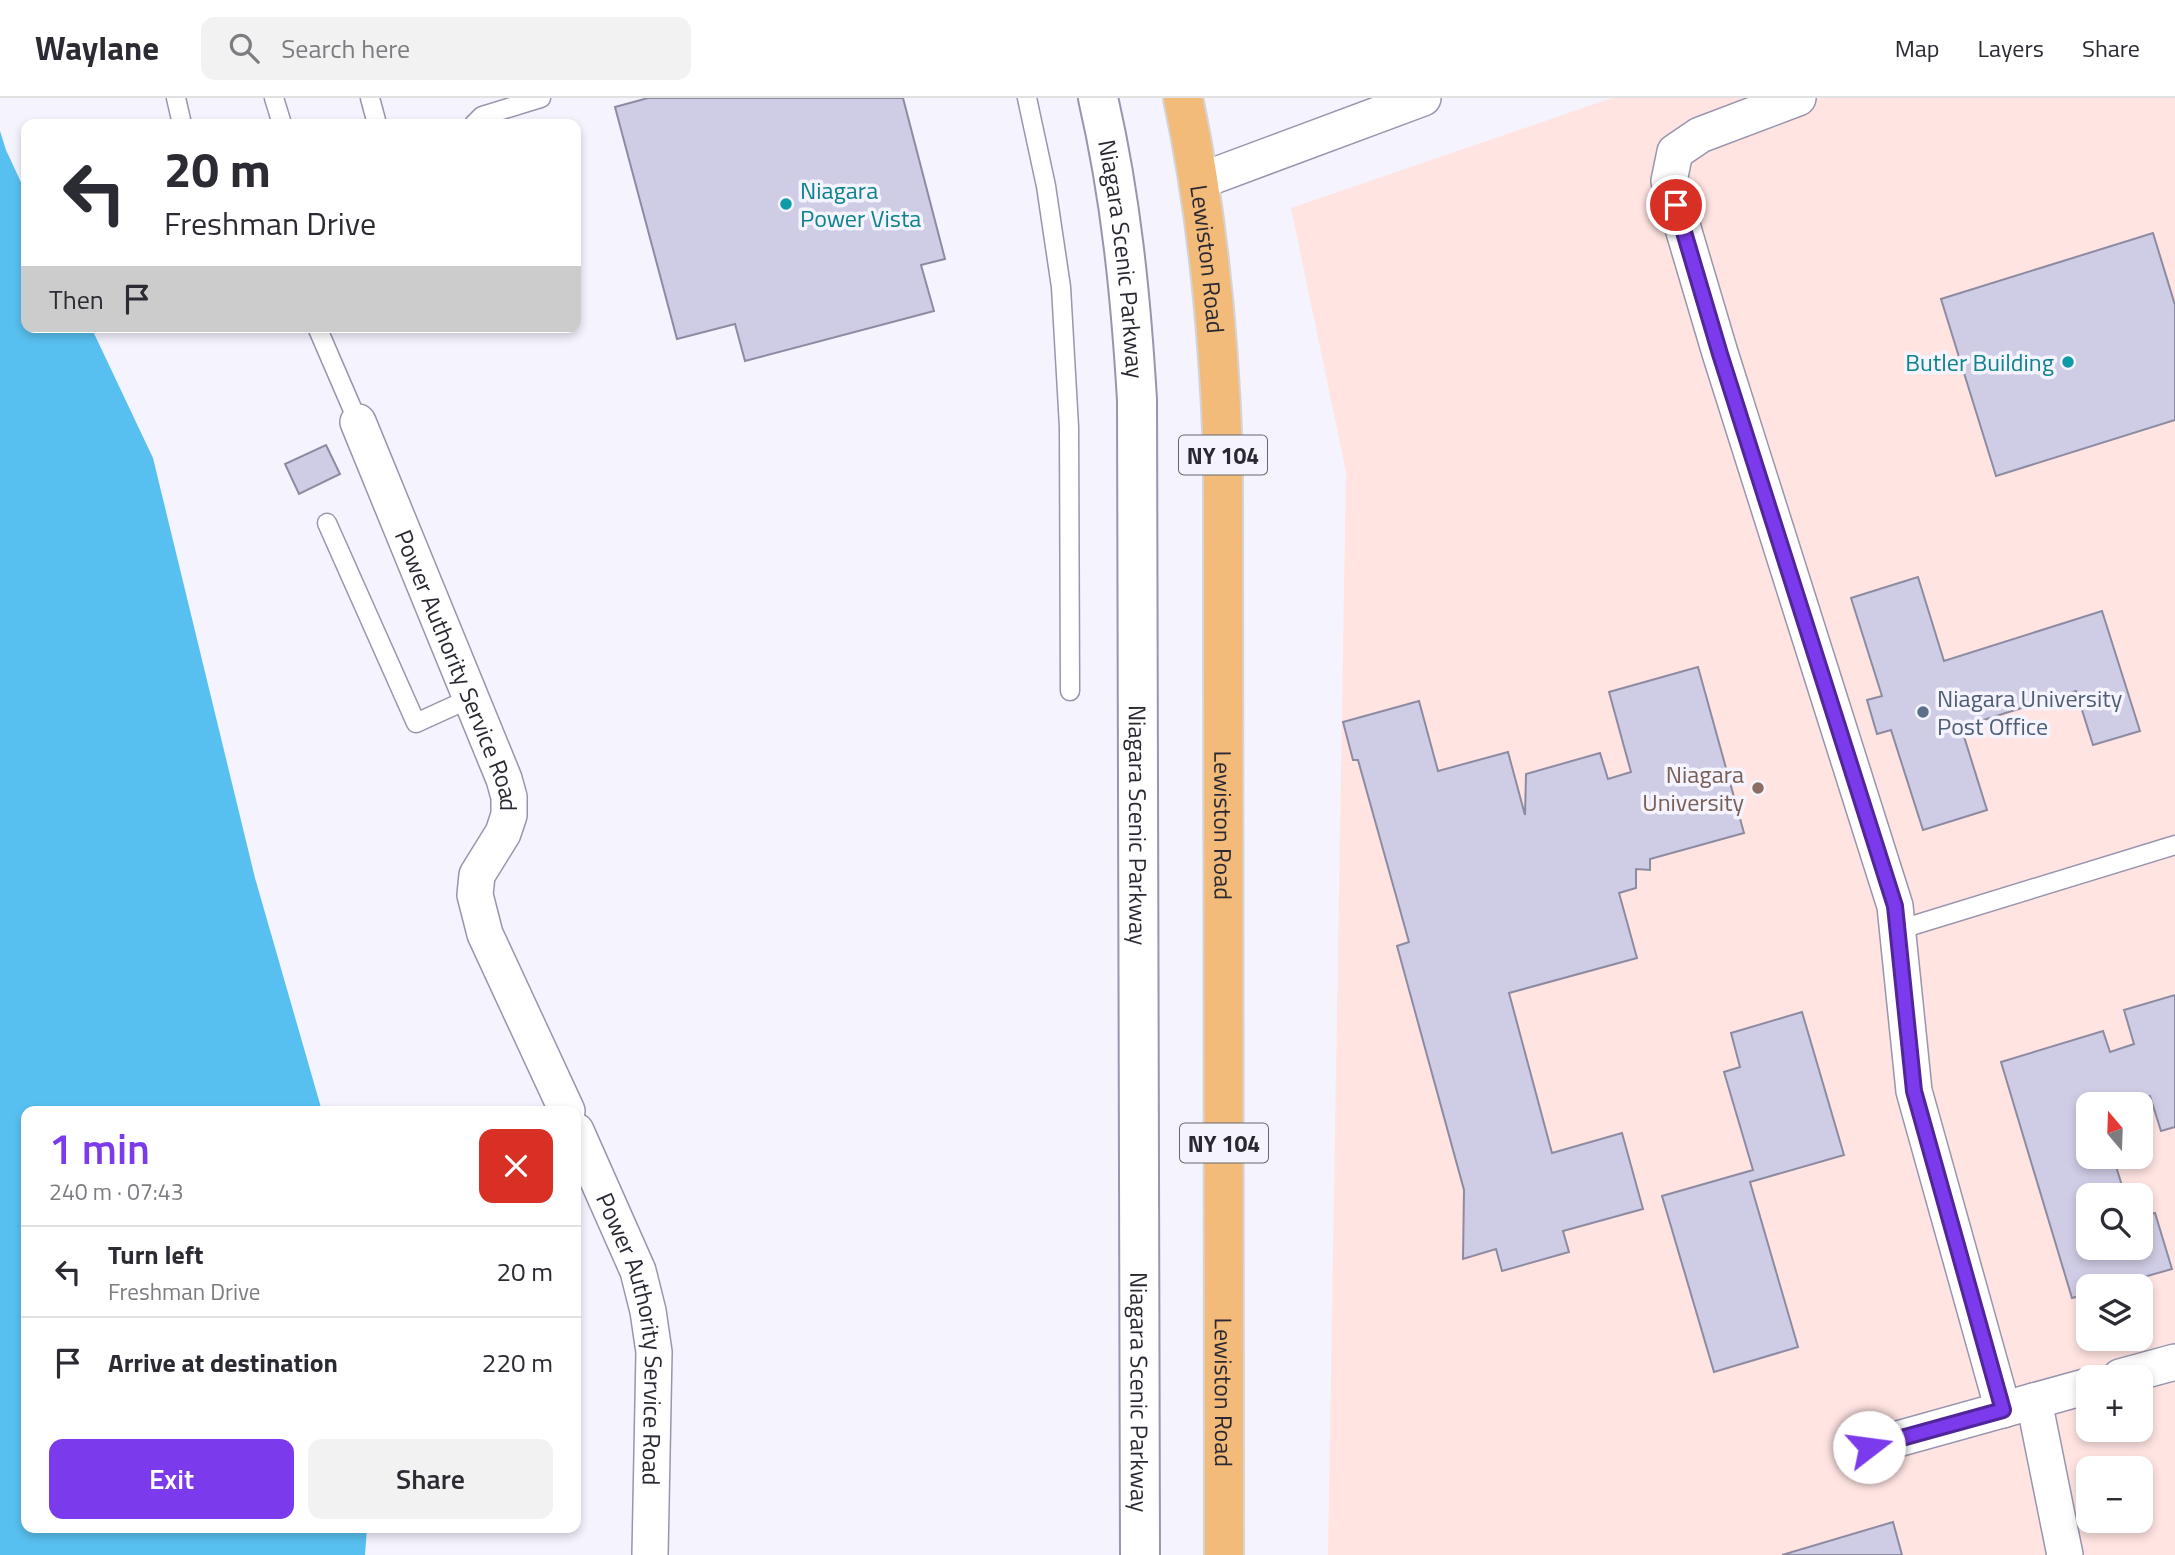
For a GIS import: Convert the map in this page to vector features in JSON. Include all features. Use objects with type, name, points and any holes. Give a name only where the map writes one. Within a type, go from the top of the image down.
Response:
[{"type":"main road","name":"Niagara Scenic Parkway","points":[[1098,98],[1125,256],[1137,400],[1140,1555]]},
{"type":"main road","name":"Lewiston Road","points":[[1183,98],[1210,253],[1216,322],[1223,484],[1224,1555]]},
{"type":"street","points":[[1199,181],[1423,98]]},
{"type":"street","points":[[1798,98],[1700,135],[1675,152],[1669,181],[1720,354],[1895,906],[1914,1091],[2019,1406],[2065,1555]]},
{"type":"street","name":"Power Authority Service Road","points":[[358,422],[504,779],[509,797],[509,815],[503,833],[477,875],[475,895],[485,934],[565,1106]]},
{"type":"street","name":"Power Authority Service Road","points":[[581,1142],[638,1271],[648,1311],[654,1352],[650,1555]]},
{"type":"street","points":[[2153,1368],[2175,1362]]},
{"type":"street","points":[[1869,1447],[2076,1389]]},
{"type":"lane","points":[[176,98],[181,119]]},
{"type":"lane","points":[[274,98],[280,119]]},
{"type":"lane","points":[[370,98],[376,119]]},
{"type":"lane","points":[[479,119],[541,98]]},
{"type":"lane","points":[[1027,98],[1046,186],[1060,287],[1069,427],[1070,691]]},
{"type":"lane","points":[[320,335],[358,422]]},
{"type":"lane","points":[[327,523],[416,723],[471,698]]},
{"type":"lane","points":[[1898,930],[2175,845]]},
{"type":"shaded area","name":"Niagara University","points":[[1612,98],[2175,98],[2175,1555],[1328,1555],[1346,472],[1291,208]]},
{"type":"water","points":[[0,131],[21,182],[21,333],[94,333],[153,458],[255,878],[321,1106],[21,1106],[21,1533],[367,1533],[365,1555],[0,1555]]},
{"type":"building","name":"Niagara Power Vista","points":[[648,98],[903,98],[945,259],[921,265],[934,311],[745,361],[735,324],[677,339],[615,107]]},
{"type":"building","name":"Butler Building","points":[[2153,233],[2175,305],[2175,420],[1996,476],[1941,299]]},
{"type":"building","points":[[326,445],[340,474],[299,494],[285,464]]},
{"type":"building","points":[[1918,577],[1944,661],[2102,611],[2140,731],[2093,745],[2076,691],[1961,727],[1987,810],[1923,830],[1891,730],[1877,734],[1867,700],[1882,696],[1851,598]]},
{"type":"building","points":[[1698,667],[1744,833],[1650,859],[1650,870],[1636,869],[1636,888],[1619,893],[1637,958],[1509,993],[1552,1153],[1622,1133],[1643,1209],[1563,1231],[1569,1252],[1502,1271],[1496,1249],[1463,1259],[1464,1190],[1397,946],[1409,942],[1358,760],[1353,760],[1343,722],[1419,701],[1438,771],[1508,752],[1525,815],[1526,774],[1600,753],[1608,779],[1631,772],[1609,692]]},
{"type":"building","points":[[2175,995],[2175,1127],[2161,1131],[2153,1106],[2153,1092],[2076,1092],[2076,1169],[2117,1169],[2121,1183],[2076,1183],[2076,1260],[2153,1260],[2155,1213],[2172,1269],[2153,1274],[2076,1274],[2076,1297],[2072,1298],[2001,1062],[2103,1031],[2110,1052],[2134,1044],[2124,1010]]},
{"type":"building","points":[[1802,1012],[1844,1155],[1750,1182],[1798,1347],[1714,1372],[1662,1196],[1753,1170],[1724,1072],[1740,1067],[1731,1033]]},
{"type":"building","points":[[1893,1522],[1902,1555],[1782,1555]]},
{"type":"place","name":"Niagara Power Vista","points":[[786,204]]},
{"type":"place","name":"Butler Building","points":[[2068,362]]},
{"type":"place","name":"Niagara University Post Office","points":[[1923,712]]},
{"type":"place","name":"Niagara University","points":[[1758,788]]},
{"type":"route","points":[[1676,205],[1720,354],[1895,906],[1914,1091],[2003,1410],[1869,1447]]}]
